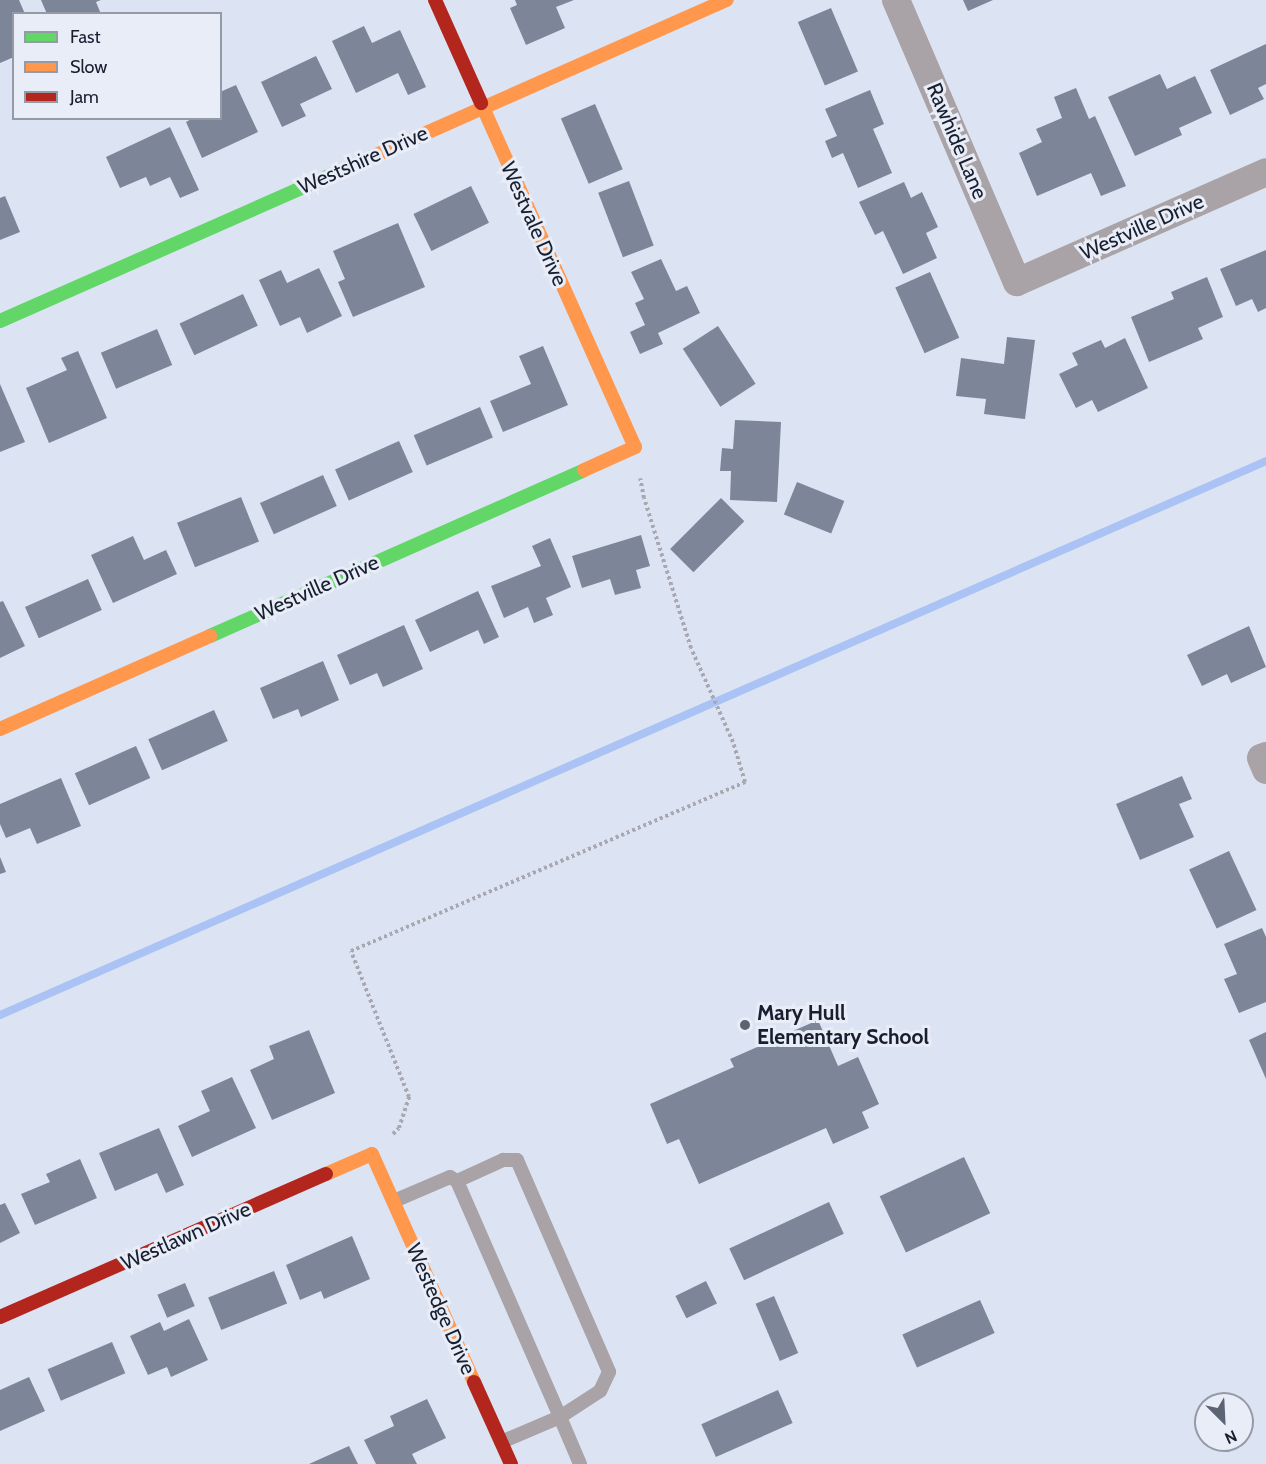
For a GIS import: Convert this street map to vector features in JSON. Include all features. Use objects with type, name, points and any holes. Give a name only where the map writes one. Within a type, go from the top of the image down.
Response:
[{"type":"street","name":"Westvale Drive","points":[[435,0],[635,447]]},
{"type":"street","name":"Westshire Drive","points":[[0,321],[727,0]]},
{"type":"street","name":"Rawhide Lane","points":[[896,0],[1017,282]]},
{"type":"street","name":"Westville Drive","points":[[1017,282],[1266,172]]},
{"type":"street","name":"Westville Drive","points":[[0,729],[635,447]]},
{"type":"street","name":"Westedge Drive","points":[[372,1154],[511,1464]]},
{"type":"street","name":"Westlawn Drive","points":[[0,1317],[372,1154]]},
{"type":"lane","points":[[457,1181],[503,1160],[517,1160],[609,1372],[600,1392],[560,1417],[501,1442]]},
{"type":"lane","points":[[393,1201],[450,1176],[457,1181],[580,1464]]},
{"type":"path","points":[[372,1154],[399,1128],[409,1097],[351,951],[745,782],[733,741],[691,648],[644,498],[635,447]]},
{"type":"building","points":[[0,0],[19,0],[24,12],[12,12],[12,58],[0,63]]},
{"type":"building","points":[[41,0],[101,0],[96,2],[100,12],[46,12]]},
{"type":"building","points":[[515,0],[574,0],[556,7],[565,28],[526,45],[510,8],[517,5]]},
{"type":"building","points":[[963,0],[993,0],[968,11]]},
{"type":"building","points":[[831,8],[858,72],[825,86],[798,22]]},
{"type":"building","points":[[364,26],[372,43],[400,30],[426,87],[408,95],[398,73],[356,93],[332,41]]},
{"type":"building","points":[[1266,44],[1266,84],[1258,88],[1264,99],[1230,115],[1210,70]]},
{"type":"building","points":[[316,56],[332,89],[300,104],[306,116],[282,127],[261,82]]},
{"type":"building","points":[[1160,74],[1167,89],[1195,76],[1212,113],[1179,128],[1182,135],[1135,156],[1108,97]]},
{"type":"building","points":[[236,85],[258,132],[202,158],[186,122],[190,120],[222,120],[222,91]]},
{"type":"building","points":[[1076,88],[1089,119],[1095,116],[1126,186],[1101,196],[1091,173],[1037,196],[1019,153],[1042,142],[1036,129],[1062,118],[1054,97]]},
{"type":"building","points":[[870,90],[884,124],[873,129],[892,173],[858,188],[843,153],[832,158],[825,141],[837,136],[825,109]]},
{"type":"building","points":[[595,104],[623,169],[589,184],[561,118]]},
{"type":"building","points":[[170,127],[199,190],[180,198],[170,177],[150,186],[146,177],[120,188],[106,157]]},
{"type":"building","points":[[629,181],[654,245],[623,257],[598,193]]},
{"type":"building","points":[[904,182],[911,198],[922,192],[938,227],[926,233],[937,258],[903,274],[883,231],[875,235],[859,202]]},
{"type":"building","points":[[471,186],[489,223],[431,251],[413,214]]},
{"type":"building","points":[[5,196],[20,232],[0,240],[0,198]]},
{"type":"building","points":[[398,223],[425,287],[353,317],[338,282],[345,279],[333,251]]},
{"type":"building","points":[[1266,250],[1266,308],[1258,312],[1252,299],[1236,306],[1220,269]]},
{"type":"building","points":[[661,259],[676,291],[687,286],[700,313],[658,333],[663,344],[640,354],[630,332],[645,325],[635,303],[644,299],[631,272]]},
{"type":"building","points":[[319,268],[342,316],[307,333],[300,317],[280,326],[259,280],[281,270],[287,283]]},
{"type":"building","points":[[930,272],[959,338],[925,353],[895,287]]},
{"type":"building","points":[[1207,277],[1223,317],[1198,328],[1203,339],[1149,362],[1131,317],[1174,299],[1171,292]]},
{"type":"building","points":[[243,294],[258,326],[194,355],[180,324]]},
{"type":"building","points":[[718,326],[756,384],[720,407],[683,349]]},
{"type":"building","points":[[157,329],[172,365],[116,389],[101,353]]},
{"type":"building","points":[[1007,337],[1035,340],[1025,419],[984,414],[986,399],[956,396],[961,358],[1004,364]]},
{"type":"building","points":[[1125,338],[1148,388],[1098,412],[1092,400],[1076,408],[1059,374],[1078,365],[1072,353],[1101,340],[1105,348]]},
{"type":"building","points":[[543,346],[568,405],[503,432],[490,401],[531,384],[519,356]]},
{"type":"building","points":[[78,351],[107,418],[49,443],[26,388],[67,370],[61,358]]},
{"type":"building","points":[[0,384],[25,442],[0,452]]},
{"type":"building","points":[[480,407],[493,437],[427,466],[414,435]]},
{"type":"building","points":[[735,420],[781,422],[777,502],[730,500],[731,471],[720,471],[722,448],[733,449]]},
{"type":"building","points":[[399,441],[413,472],[349,501],[335,469]]},
{"type":"building","points":[[323,475],[337,506],[274,534],[260,503]]},
{"type":"building","points":[[797,482],[844,501],[831,534],[784,514]]},
{"type":"building","points":[[241,497],[259,542],[195,567],[177,523]]},
{"type":"building","points":[[721,498],[744,521],[693,572],[670,549]]},
{"type":"building","points":[[641,535],[650,566],[636,570],[641,588],[615,595],[610,579],[582,588],[572,556]]},
{"type":"building","points":[[133,536],[144,560],[166,550],[177,574],[113,603],[91,555]]},
{"type":"building","points":[[550,538],[571,587],[546,598],[553,615],[534,623],[528,607],[504,618],[491,586],[541,566],[532,546]]},
{"type":"building","points":[[88,579],[102,610],[39,638],[25,607]]},
{"type":"building","points":[[478,591],[499,637],[484,644],[478,630],[430,652],[415,620]]},
{"type":"building","points":[[3,601],[25,646],[0,658],[0,602]]},
{"type":"building","points":[[404,625],[423,669],[383,687],[377,673],[350,685],[337,655]]},
{"type":"building","points":[[1249,626],[1266,667],[1231,683],[1227,674],[1202,686],[1187,655]]},
{"type":"building","points":[[323,661],[339,700],[301,717],[298,709],[273,719],[260,688]]},
{"type":"building","points":[[214,710],[228,741],[162,770],[148,739]]},
{"type":"building","points":[[136,746],[150,778],[89,805],[75,773]]},
{"type":"building","points":[[1182,776],[1192,799],[1179,804],[1194,837],[1140,860],[1116,804]]},
{"type":"building","points":[[61,778],[81,826],[37,844],[30,828],[6,838],[0,824],[0,804]]},
{"type":"building","points":[[1229,851],[1256,910],[1217,929],[1189,870]]},
{"type":"building","points":[[0,857],[6,872],[0,874]]},
{"type":"building","points":[[1262,928],[1266,937],[1266,1002],[1239,1013],[1224,979],[1237,974],[1224,944]]},
{"type":"building","points":[[818,1020],[838,1066],[858,1057],[879,1104],[862,1112],[869,1128],[833,1144],[826,1128],[699,1184],[679,1139],[667,1144],[650,1104],[734,1067],[730,1059]]},
{"type":"building","points":[[309,1030],[335,1093],[272,1120],[250,1070],[274,1059],[269,1046]]},
{"type":"building","points":[[1266,1032],[1266,1079],[1249,1040]]},
{"type":"building","points":[[232,1077],[256,1128],[192,1157],[178,1126],[210,1111],[201,1091]]},
{"type":"building","points":[[159,1128],[184,1185],[166,1193],[157,1173],[115,1191],[99,1153]]},
{"type":"building","points":[[964,1157],[990,1213],[906,1252],[880,1196]]},
{"type":"building","points":[[80,1159],[97,1198],[35,1225],[21,1194],[50,1182],[46,1174]]},
{"type":"building","points":[[829,1202],[844,1234],[744,1280],[729,1248]]},
{"type":"building","points":[[5,1203],[20,1233],[0,1243],[0,1205]]},
{"type":"building","points":[[352,1236],[370,1279],[324,1299],[321,1291],[300,1300],[286,1265]]},
{"type":"building","points":[[274,1271],[287,1303],[221,1330],[208,1298]]},
{"type":"building","points":[[706,1281],[717,1303],[686,1318],[675,1296]]},
{"type":"building","points":[[185,1283],[195,1306],[167,1318],[157,1295]]},
{"type":"building","points":[[774,1296],[798,1353],[780,1361],[756,1304]]},
{"type":"building","points":[[980,1300],[995,1333],[917,1367],[902,1335]]},
{"type":"building","points":[[189,1319],[208,1360],[171,1377],[167,1367],[148,1375],[130,1336],[160,1322],[164,1331]]},
{"type":"building","points":[[112,1342],[125,1373],[61,1401],[48,1369]]},
{"type":"building","points":[[29,1377],[45,1411],[0,1431],[0,1390]]},
{"type":"building","points":[[778,1390],[793,1423],[716,1457],[701,1424]]},
{"type":"building","points":[[427,1399],[446,1438],[412,1454],[417,1464],[376,1464],[364,1440],[394,1426],[390,1416]]},
{"type":"building","points":[[349,1446],[358,1464],[309,1464]]},
{"type":"waterway","points":[[0,1015],[1266,461]]},
{"type":"traffic: fast","points":[[0,321],[372,157]]},
{"type":"traffic: fast","points":[[210,636],[584,470]]},
{"type":"traffic: slow","points":[[372,157],[727,0]]},
{"type":"traffic: slow","points":[[481,103],[635,447],[584,470]]},
{"type":"traffic: slow","points":[[0,729],[210,636]]},
{"type":"traffic: slow","points":[[326,1174],[372,1154],[474,1382]]},
{"type":"traffic: jam","points":[[435,0],[481,103]]},
{"type":"traffic: jam","points":[[0,1317],[326,1174]]},
{"type":"traffic: jam","points":[[474,1382],[511,1464]]},
{"type":"place","name":"Mary Hull Elementary School","points":[[745,1025]]}]
